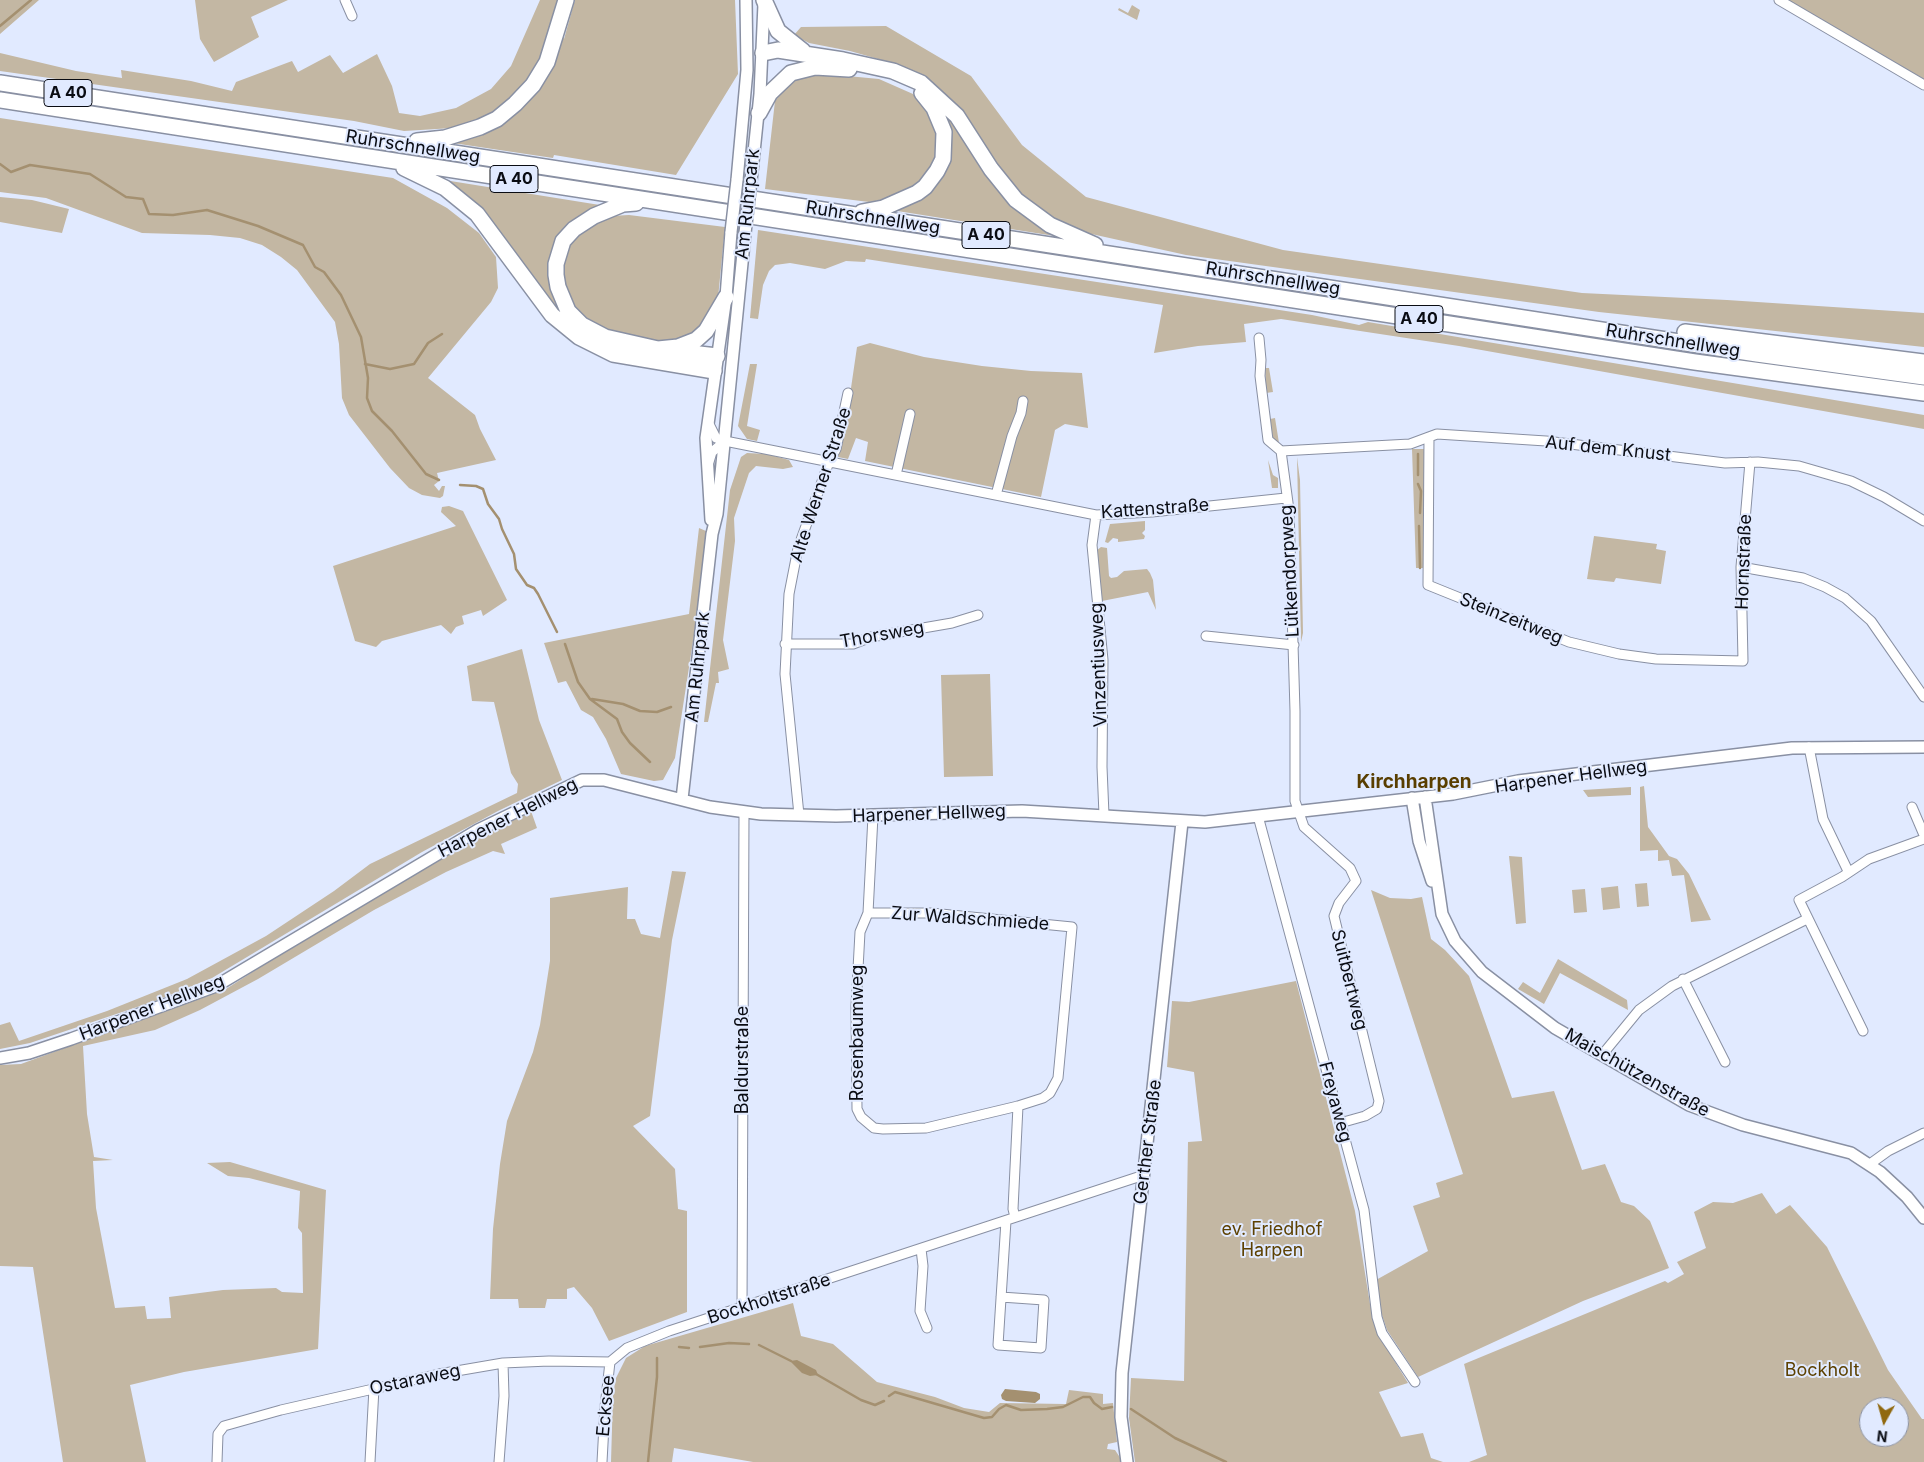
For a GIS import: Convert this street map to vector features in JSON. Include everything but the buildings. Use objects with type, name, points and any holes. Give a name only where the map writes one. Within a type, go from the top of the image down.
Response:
[{"type":"highway","points":[[361,139],[409,142],[445,138],[480,127],[497,119],[516,104],[534,85],[547,62],[566,0]]},
{"type":"highway","points":[[764,0],[774,25],[782,36],[797,48],[817,55]]},
{"type":"highway","points":[[763,53],[778,50],[817,55],[880,68],[921,83],[957,116],[1002,185],[1032,213],[1068,234],[1104,249],[1137,258]]},
{"type":"highway","points":[[758,113],[778,83],[791,73],[815,67],[853,70],[889,76],[922,93],[934,108],[944,132],[945,145],[938,171],[925,187],[902,201],[883,208],[853,213],[836,212]]},
{"type":"highway","name":"Ruhrschnellweg","points":[[0,83],[1564,324],[1924,377]]},
{"type":"highway","name":"Ruhrschnellweg","points":[[0,100],[1864,386],[1924,393]]},
{"type":"highway","points":[[357,155],[412,171],[445,188],[463,201],[489,229],[552,315],[579,337],[613,354],[714,371]]},
{"type":"highway","points":[[670,204],[623,204],[594,216],[574,229],[563,241],[556,264],[557,281],[562,299],[568,311],[582,325],[605,338],[658,349],[717,356]]},
{"type":"highway","points":[[658,349],[678,347],[696,340],[713,322],[726,297]]},
{"type":"highway","points":[[1564,324],[1669,330],[1924,362]]},
{"type":"highway","points":[[1864,386],[1924,403]]},
{"type":"main road","name":"Am Ruhrpark","points":[[712,534],[706,438],[726,297],[737,180],[746,70],[746,0]]},
{"type":"main road","name":"Am Ruhrpark","points":[[682,799],[712,534],[717,514],[725,441],[758,113],[763,53],[764,0]]},
{"type":"main road","points":[[746,70],[754,59],[763,53]]},
{"type":"main road","points":[[714,371],[733,355]]},
{"type":"main road","points":[[717,356],[733,355]]},
{"type":"main road","name":"Harpener Hellweg","points":[[0,1058],[29,1053],[216,986],[478,830],[582,780],[604,780],[744,813],[873,816],[1022,811],[1104,815],[1182,822],[1226,821],[1297,810],[1481,790],[1518,781],[1809,747],[1924,747]]},
{"type":"main road","name":"Maischützenstraße","points":[[1425,797],[1440,902]]},
{"type":"main road","name":"Maischützenstraße","points":[[1412,798],[1424,857],[1448,931],[1482,972],[1534,1013],[1602,1055],[1705,1112],[1743,1125],[1837,1148],[1870,1164],[1907,1197],[1924,1218]]},
{"type":"main road","name":"Gerther Straße","points":[[1127,1462],[1121,1417],[1122,1373],[1182,822]]},
{"type":"street","points":[[345,0],[352,16]]},
{"type":"street","points":[[1779,0],[1924,85]]},
{"type":"street","points":[[1259,338],[1262,360],[1260,376],[1268,440],[1281,451]]},
{"type":"street","name":"Alte Werner Straße","points":[[799,815],[786,674],[785,644],[789,594],[798,548],[829,462],[836,449],[848,394]]},
{"type":"street","points":[[996,495],[1012,436],[1021,413],[1022,401]]},
{"type":"street","points":[[896,474],[910,414]]},
{"type":"street","points":[[708,422],[716,438],[725,441]]},
{"type":"street","name":"Auf dem Knust","points":[[1281,451],[1410,444],[1437,434],[1492,437],[1607,448],[1725,463],[1750,462],[1799,466],[1825,472],[1868,488],[1924,520]]},
{"type":"street","name":"Steinzeitweg","points":[[1429,437],[1428,585],[1587,647],[1656,659],[1743,661]]},
{"type":"street","points":[[707,472],[712,452],[725,441]]},
{"type":"street","name":"Kattenstraße","points":[[725,441],[1096,515],[1152,512],[1286,498]]},
{"type":"street","name":"Lütkendorpweg","points":[[1281,451],[1290,534],[1294,645],[1295,801],[1297,810]]},
{"type":"street","name":"Hornstraße","points":[[1743,661],[1741,567],[1750,462]]},
{"type":"street","name":"Vinzentiusweg","points":[[1096,515],[1092,545],[1103,660],[1102,767],[1104,815]]},
{"type":"street","points":[[1741,567],[1803,578],[1825,586],[1845,598],[1871,621],[1924,697]]},
{"type":"street","name":"Thorsweg","points":[[785,644],[853,644],[871,637],[952,624],[978,615]]},
{"type":"street","points":[[1206,636],[1294,645]]},
{"type":"street","points":[[1809,747],[1823,819],[1848,870]]},
{"type":"street","points":[[1863,1031],[1799,900],[1869,859],[1924,837],[1912,807]]},
{"type":"street","name":"Suitbertweg","points":[[1297,810],[1304,826],[1350,868],[1356,882],[1339,903],[1334,916],[1379,1101],[1377,1108],[1365,1116],[1340,1123]]},
{"type":"street","name":"Baldurstraße","points":[[742,1308],[744,813]]},
{"type":"street","name":"Rosenbaumweg","points":[[873,816],[868,913],[862,922],[860,932],[856,998],[857,1109],[861,1117],[874,1128],[904,1130],[926,1128],[1018,1106],[1044,1098],[1050,1093],[1058,1078],[1072,927]]},
{"type":"street","name":"Freyaweg","points":[[1258,816],[1364,1210],[1377,1317],[1382,1333],[1415,1382]]},
{"type":"street","name":"Zur Waldschmiede","points":[[868,913],[931,913],[1072,927]]},
{"type":"street","points":[[1602,1055],[1639,1010],[1683,979],[1807,919]]},
{"type":"street","points":[[1683,979],[1725,1062]]},
{"type":"street","points":[[1001,1297],[1044,1300],[1040,1348],[998,1345],[1001,1297],[1013,1210],[1018,1106]]},
{"type":"street","points":[[1870,1164],[1888,1151],[1924,1132]]},
{"type":"street","name":"Bockholtstraße","points":[[619,1353],[669,1331],[1144,1175]]},
{"type":"street","points":[[921,1249],[923,1266],[920,1311],[927,1328]]},
{"type":"street","name":"Ecksee","points":[[602,1462],[610,1362],[619,1353]]},
{"type":"street","name":"Ostaraweg","points":[[217,1462],[218,1434],[224,1426],[281,1410],[374,1388],[503,1364],[549,1361],[610,1362]]},
{"type":"street","points":[[499,1462],[504,1396],[503,1364]]},
{"type":"street","points":[[370,1462],[374,1388]]},
{"type":"green space","points":[[0,0],[39,0],[0,34]]},
{"type":"green space","points":[[195,0],[288,0],[251,17],[259,37],[214,62],[200,39]]},
{"type":"green space","points":[[540,0],[559,0],[542,58],[531,75],[515,95],[498,109],[478,120],[453,128],[404,131],[354,121],[0,71],[0,53],[76,71],[122,78],[121,70],[191,81],[232,91],[236,82],[292,61],[298,72],[330,55],[343,73],[377,54],[392,86],[399,113],[420,116],[456,108],[491,89],[511,66]]},
{"type":"green space","points":[[575,0],[735,0],[738,74],[676,175],[554,155],[553,158],[446,142],[495,125],[562,32],[564,39]]},
{"type":"green space","points":[[1788,0],[1924,0],[1924,79],[1832,27]]},
{"type":"green space","points":[[1132,5],[1140,10],[1137,20],[1118,10],[1119,8],[1128,13]]},
{"type":"green space","points":[[886,26],[971,76],[1022,145],[1086,197],[1283,250],[1582,293],[1924,313],[1924,347],[1599,312],[1186,255],[1087,233],[1041,213],[1014,187],[946,95],[923,77],[899,65],[850,51],[809,43],[794,35],[801,27]]},
{"type":"green space","points":[[805,72],[879,79],[913,94],[926,106],[939,133],[937,159],[923,182],[888,199],[869,202],[765,189],[775,101],[786,87]]},
{"type":"green space","points":[[940,105],[967,140],[1061,237],[891,210],[938,181]]},
{"type":"green space","points":[[0,118],[393,178],[447,208],[479,233],[496,257],[498,288],[491,302],[428,378],[475,415],[496,460],[437,473],[439,481],[434,485],[439,491],[442,486],[445,486],[443,496],[440,498],[422,495],[409,488],[390,468],[349,415],[342,398],[339,344],[335,322],[297,270],[262,245],[240,238],[142,233],[46,198],[0,192]]},
{"type":"green space","points":[[438,179],[606,206],[562,237],[564,319]]},
{"type":"green space","points":[[0,197],[32,200],[69,209],[62,233],[0,222]]},
{"type":"green space","points":[[629,215],[725,227],[718,298],[697,333],[671,343],[620,337],[591,324],[567,299],[562,275],[566,251],[571,242],[578,234],[598,220],[611,216]]},
{"type":"green space","points":[[758,230],[1312,315],[1359,325],[1368,322],[1924,415],[1924,429],[1459,346],[1281,319],[1244,324],[1246,342],[1198,346],[1154,353],[1163,305],[866,259],[865,262],[846,261],[825,269],[790,263],[775,265],[769,271],[763,285],[758,319],[750,318]]},
{"type":"green space","points":[[870,343],[924,357],[982,366],[1031,371],[1082,373],[1088,428],[1065,424],[1055,430],[1041,497],[865,461],[868,442],[856,438],[848,459],[838,457],[848,388],[851,388],[857,347]]},
{"type":"green space","points":[[750,364],[757,364],[747,426],[760,430],[757,441],[747,439],[738,426]]},
{"type":"green space","points":[[1265,368],[1269,368],[1273,392],[1266,393]]},
{"type":"green space","points":[[1275,418],[1279,443],[1273,440],[1270,419]]},
{"type":"green space","points":[[1412,449],[1427,449],[1424,568],[1416,568]]},
{"type":"green space","points":[[747,453],[767,454],[789,460],[793,467],[783,469],[756,466],[749,473],[734,518],[735,541],[723,640],[729,669],[718,672],[719,683],[716,683],[708,722],[704,722],[730,490],[741,457]]},
{"type":"green space","points":[[1297,457],[1300,480],[1303,633],[1301,642]]},
{"type":"green space","points":[[1268,460],[1273,475],[1278,478],[1278,488],[1272,488]]},
{"type":"green space","points":[[449,506],[463,511],[507,600],[483,616],[481,610],[462,616],[464,624],[456,627],[451,634],[441,625],[382,641],[376,647],[355,641],[333,566],[456,526],[441,512],[442,507]]},
{"type":"green space","points":[[1145,521],[1145,530],[1142,533],[1145,536],[1144,539],[1118,542],[1118,539],[1113,538],[1108,543],[1105,542],[1110,524]]},
{"type":"green space","points":[[699,528],[706,531],[696,622],[675,758],[663,780],[654,781],[621,774],[606,739],[593,717],[581,710],[566,681],[558,683],[544,643],[689,614]]},
{"type":"green space","points":[[1594,536],[1657,544],[1656,549],[1666,551],[1661,584],[1616,578],[1614,582],[1587,579]]},
{"type":"green space","points":[[1101,547],[1107,548],[1109,576],[1111,578],[1117,577],[1124,571],[1147,569],[1153,580],[1156,610],[1148,592],[1102,601],[1096,551]]},
{"type":"green space","points":[[522,649],[539,720],[562,780],[498,811],[422,852],[212,978],[155,1001],[30,1043],[0,1049],[0,1025],[10,1022],[19,1041],[107,1011],[187,979],[266,936],[334,891],[370,864],[517,793],[518,784],[511,773],[494,702],[472,701],[467,666]]},
{"type":"green space","points":[[990,674],[993,776],[944,777],[941,675]]},
{"type":"green space","points":[[1644,786],[1648,827],[1669,856],[1677,859],[1689,874],[1711,920],[1691,922],[1684,875],[1672,876],[1669,860],[1658,861],[1658,850],[1640,851],[1640,787]]},
{"type":"green space","points":[[1631,787],[1631,795],[1588,797],[1583,790]]},
{"type":"green space","points":[[531,811],[537,828],[501,844],[505,854],[493,851],[446,872],[374,910],[258,979],[200,1010],[155,1030],[83,1046],[87,1114],[94,1157],[113,1160],[93,1161],[96,1208],[115,1308],[145,1306],[147,1319],[171,1318],[169,1297],[223,1290],[276,1288],[282,1292],[303,1293],[302,1233],[298,1228],[300,1191],[249,1178],[228,1176],[207,1163],[230,1162],[326,1190],[318,1349],[184,1372],[130,1385],[146,1462],[63,1462],[33,1267],[0,1266],[0,1065],[21,1064],[226,989],[337,918],[458,846]]},
{"type":"green space","points":[[1509,856],[1522,857],[1526,923],[1516,924]]},
{"type":"green space","points":[[672,871],[686,872],[672,940],[650,1116],[633,1126],[675,1169],[678,1209],[687,1211],[687,1312],[609,1341],[592,1308],[574,1287],[567,1289],[567,1299],[547,1299],[545,1308],[519,1308],[518,1299],[490,1299],[493,1229],[500,1164],[507,1121],[533,1052],[540,1025],[550,961],[550,898],[628,887],[627,919],[635,919],[641,934],[660,938]]},
{"type":"green space","points":[[1647,883],[1649,906],[1637,907],[1635,884]]},
{"type":"green space","points":[[1618,886],[1620,908],[1603,910],[1601,888]]},
{"type":"green space","points":[[1585,889],[1587,912],[1574,913],[1572,890]]},
{"type":"green space","points":[[1371,890],[1390,898],[1411,899],[1422,897],[1431,939],[1445,950],[1469,976],[1512,1098],[1554,1091],[1582,1170],[1605,1164],[1621,1202],[1634,1206],[1650,1221],[1669,1268],[1583,1301],[1418,1377],[1387,1330],[1378,1303],[1376,1280],[1428,1251],[1413,1206],[1440,1197],[1436,1183],[1463,1174]]},
{"type":"green space","points":[[1558,959],[1627,1000],[1628,1010],[1560,973],[1544,1004],[1518,989],[1523,982],[1540,993]]},
{"type":"green space","name":"ev. Friedhof Harpen","points":[[1296,981],[1355,1211],[1370,1304],[1378,1334],[1408,1383],[1379,1392],[1401,1437],[1423,1433],[1431,1458],[1443,1462],[1135,1462],[1129,1418],[1131,1378],[1184,1381],[1188,1142],[1202,1141],[1194,1072],[1167,1067],[1172,1001],[1189,1002]]},
{"type":"green space","name":"Bockholt","points":[[1762,1193],[1776,1214],[1790,1205],[1827,1247],[1888,1370],[1907,1397],[1859,1397],[1859,1447],[1909,1447],[1909,1400],[1922,1419],[1924,1419],[1924,1462],[1469,1462],[1487,1455],[1464,1364],[1665,1281],[1668,1283],[1684,1274],[1677,1262],[1706,1248],[1694,1212],[1713,1202],[1733,1203]]},
{"type":"green space","points":[[793,1303],[801,1336],[833,1344],[877,1382],[935,1397],[964,1408],[989,1412],[1000,1403],[1066,1404],[1069,1390],[1103,1394],[1103,1404],[1113,1403],[1117,1442],[1108,1444],[1107,1449],[1115,1450],[1123,1462],[753,1462],[674,1448],[672,1462],[611,1462],[613,1394],[616,1378],[626,1358],[645,1346]]},
{"type":"shaded area","points":[[797,1360],[816,1370],[818,1375],[810,1376],[802,1373],[790,1361]]},
{"type":"shaded area","points":[[1005,1389],[1036,1392],[1040,1394],[1040,1399],[1035,1403],[1006,1401],[1002,1399],[1001,1395]]},
{"type":"waterway","points":[[0,26],[31,0]]},
{"type":"waterway","points":[[0,164],[11,172],[30,165],[90,174],[126,197],[143,199],[149,214],[173,215],[207,210],[258,226],[303,245],[315,267],[324,272],[341,295],[361,337],[368,378],[367,398],[372,411],[392,431],[426,474],[439,480]]},
{"type":"waterway","points":[[365,364],[390,369],[414,364],[428,343],[442,334]]},
{"type":"waterway","points":[[1418,454],[1418,475]]},
{"type":"waterway","points":[[1418,484],[1421,491],[1420,513]]},
{"type":"waterway","points":[[460,485],[476,486],[483,489],[488,504],[499,519],[514,554],[516,569],[527,585],[534,588],[538,594],[557,632]]},
{"type":"waterway","points":[[1419,526],[1420,568]]},
{"type":"waterway","points":[[565,644],[578,682],[590,699],[617,719],[622,732],[630,743],[650,762]]},
{"type":"waterway","points":[[592,699],[623,704],[640,711],[657,712],[671,707]]},
{"type":"waterway","points":[[700,1347],[729,1343],[749,1344]]},
{"type":"waterway","points":[[759,1345],[791,1361]]},
{"type":"waterway","points":[[679,1347],[689,1348]]},
{"type":"waterway","points":[[648,1462],[657,1377],[657,1358]]},
{"type":"waterway","points":[[816,1374],[861,1400],[875,1405],[884,1401]]},
{"type":"waterway","points":[[889,1396],[895,1392],[984,1418],[992,1417],[999,1409],[1006,1405],[1021,1410],[1047,1409],[1063,1407],[1083,1397],[1090,1397],[1102,1409],[1112,1407]]},
{"type":"waterway","points":[[1131,1409],[1175,1438],[1226,1462]]},
{"type":"district","name":"Kirchharpen","points":[[1414,782]]}]
